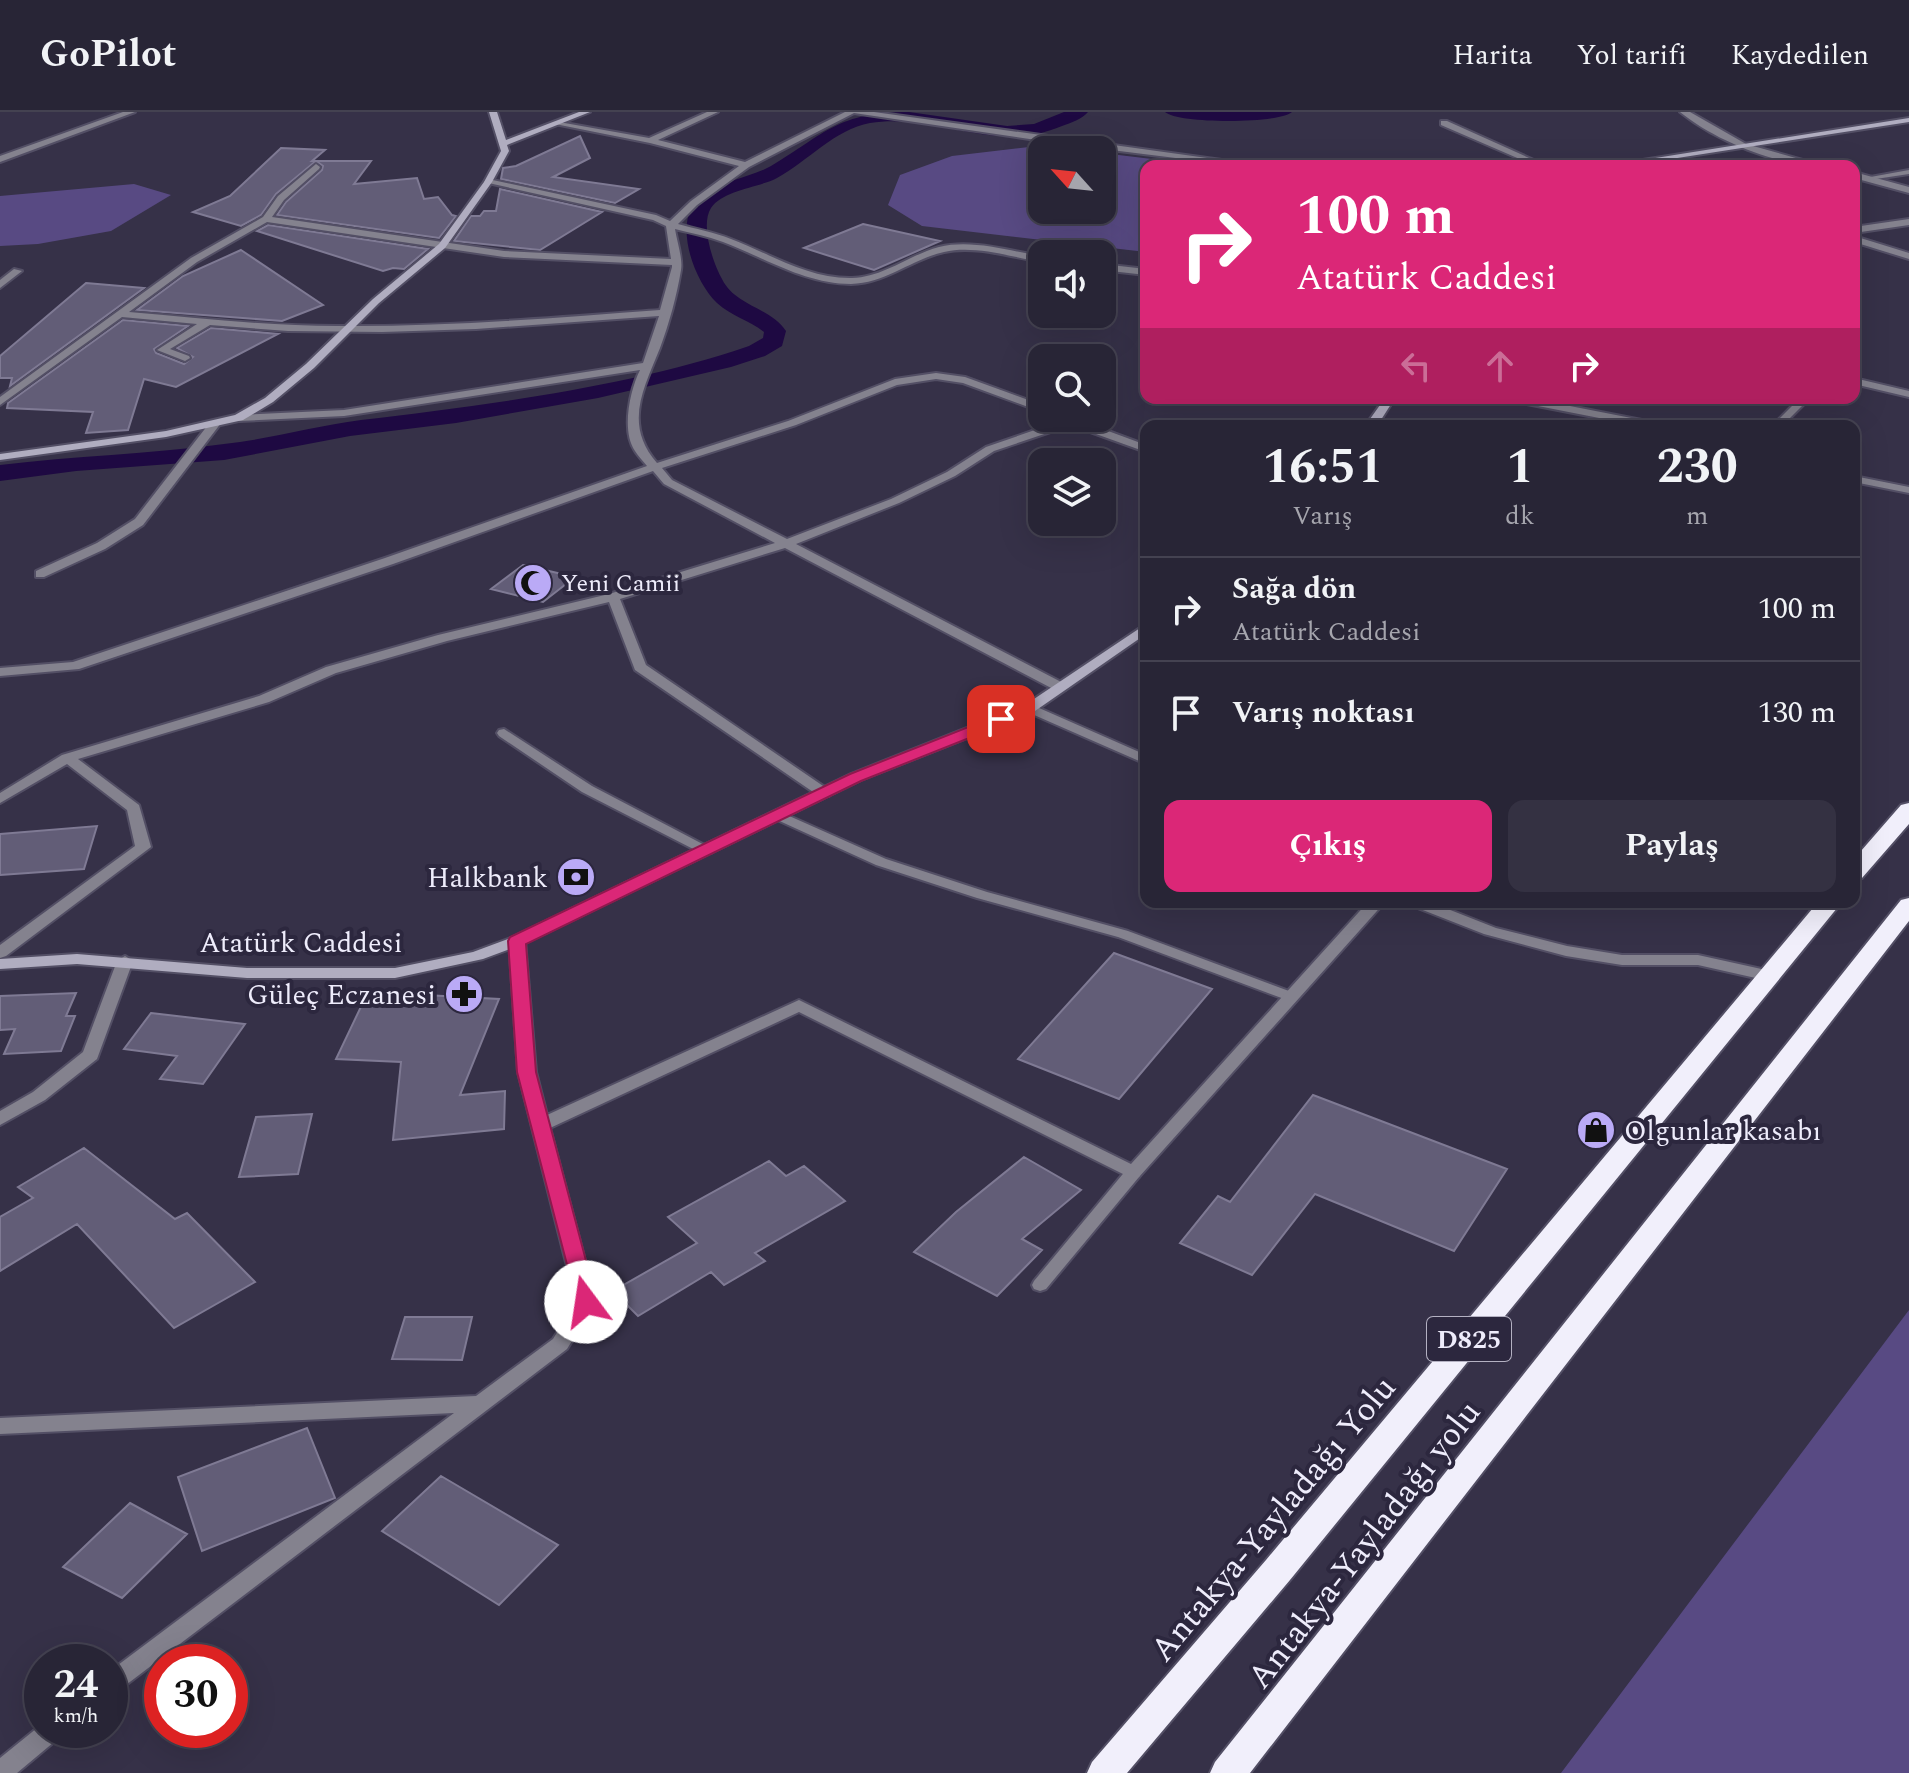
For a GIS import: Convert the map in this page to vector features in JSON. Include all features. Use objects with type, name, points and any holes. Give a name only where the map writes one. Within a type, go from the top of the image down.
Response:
[{"type":"highway","points":[[1860,866],[1909,810]]},
{"type":"highway","name":"Antakya-Yayladağı yolu","points":[[1228,1773],[1909,905]]},
{"type":"highway","name":"Antakya-Yayladağı Yolu","points":[[1105,1773],[1288,1558],[1825,908]]},
{"type":"main road","points":[[0,457],[166,434],[239,418],[269,400],[310,366],[376,301],[442,246],[488,182],[505,151],[493,112]]},
{"type":"main road","points":[[503,144],[586,112]]},
{"type":"main road","points":[[1649,160],[1909,120]]},
{"type":"main road","name":"Atatürk Caddesi","points":[[0,964],[77,959],[247,973],[395,973],[477,956],[517,941],[824,793],[1030,708],[1140,632]]},
{"type":"street","points":[[0,159],[131,112]]},
{"type":"street","points":[[650,141],[714,112]]},
{"type":"street","points":[[670,226],[694,203],[746,165],[854,112],[1215,160]]},
{"type":"street","points":[[1684,112],[1743,146],[1797,160]]},
{"type":"street","points":[[1444,123],[1529,160]]},
{"type":"street","points":[[559,124],[650,141],[746,165]]},
{"type":"street","points":[[0,402],[194,260],[266,219],[281,198],[316,167]]},
{"type":"street","points":[[1860,176],[1909,190]]},
{"type":"street","points":[[488,182],[656,218],[670,226],[723,238],[815,277],[849,281],[891,273],[938,250],[954,247],[1028,257]]},
{"type":"street","points":[[266,219],[504,254],[678,262]]},
{"type":"street","points":[[1860,229],[1909,222]]},
{"type":"street","points":[[670,226],[678,262],[665,313],[636,390],[634,424],[638,448],[653,468],[668,482],[1060,687]]},
{"type":"street","points":[[1860,241],[1909,256]]},
{"type":"street","points":[[1116,269],[1140,271]]},
{"type":"street","points":[[0,285],[17,271]]},
{"type":"street","points":[[118,314],[289,328],[349,328],[481,327],[665,313]]},
{"type":"street","points":[[185,358],[162,350],[208,322]]},
{"type":"street","points":[[239,418],[344,413],[645,369]]},
{"type":"street","points":[[0,672],[74,666],[792,423],[895,382],[936,376],[965,380],[1028,404]]},
{"type":"street","points":[[1543,404],[1626,420]]},
{"type":"street","points":[[40,574],[101,546],[139,522],[215,423]]},
{"type":"street","points":[[0,799],[67,758],[264,699],[331,670],[443,638],[613,597],[785,544],[895,501],[951,474],[990,449],[1035,432]]},
{"type":"street","points":[[1100,432],[1140,447]]},
{"type":"street","points":[[1860,480],[1909,490]]},
{"type":"street","points":[[613,597],[640,667],[824,793]]},
{"type":"street","points":[[1030,708],[1140,757]]},
{"type":"street","points":[[504,733],[587,789],[706,850]]},
{"type":"street","points":[[0,953],[143,847],[134,808],[67,758]]},
{"type":"street","points":[[541,1125],[799,1005],[1133,1173],[1372,908]]},
{"type":"street","points":[[1431,908],[1490,931],[1566,951],[1622,960],[1698,960],[1769,976]]},
{"type":"street","points":[[128,1670],[560,1344],[586,1302],[527,1072],[517,941]]},
{"type":"street","points":[[0,1119],[39,1096],[91,1055],[125,961]]},
{"type":"street","points":[[0,1426],[481,1404]]},
{"type":"street","points":[[0,1772],[30,1748]]},
{"type":"lane","points":[[1869,178],[1909,172]]},
{"type":"lane","points":[[1860,382],[1909,394]]},
{"type":"lane","points":[[1783,420],[1799,404]]},
{"type":"lane","points":[[778,815],[881,862],[982,895],[1123,934],[1292,997]]},
{"type":"lane","points":[[1040,1285],[1133,1173]]},
{"type":"shaded area","points":[[1028,147],[1028,224],[1116,224],[1116,155],[1160,160],[1140,160],[1140,251],[1116,249],[1116,240],[1043,240],[922,226],[888,205],[900,175],[952,156]]},
{"type":"shaded area","points":[[134,184],[171,195],[111,231],[38,244],[0,246],[0,196]]},
{"type":"shaded area","points":[[1909,1310],[1909,1773],[1561,1773]]},
{"type":"building","points":[[580,136],[590,158],[553,177],[639,189],[615,203],[501,179],[503,168],[516,166]]},
{"type":"building","points":[[281,148],[325,150],[276,194],[261,215],[241,226],[193,212],[230,196]]},
{"type":"building","points":[[316,161],[371,161],[354,184],[417,178],[424,199],[438,197],[456,216],[439,238],[277,215],[286,202],[322,170],[323,166]]},
{"type":"building","points":[[500,189],[602,212],[540,250],[454,241],[471,216],[496,211]]},
{"type":"building","points":[[863,224],[940,241],[874,270],[804,248]]},
{"type":"building","points":[[268,225],[428,249],[404,269],[383,271],[257,231]]},
{"type":"building","points":[[241,250],[323,305],[282,321],[137,310],[183,276]]},
{"type":"building","points":[[86,283],[144,288],[10,386],[12,378],[0,378],[0,356]]},
{"type":"building","points":[[123,320],[188,326],[154,349],[156,353],[184,364],[193,357],[177,348],[211,328],[278,334],[176,387],[144,379],[128,430],[86,433],[93,412],[7,408],[8,403]]},
{"type":"building","name":"Yeni Camii","points":[[523,565],[575,577],[543,602],[491,589]]},
{"type":"building","points":[[97,826],[84,869],[0,875],[0,834]]},
{"type":"building","points":[[1114,953],[1212,989],[1119,1099],[1018,1059]]},
{"type":"building","points":[[368,992],[499,999],[460,1095],[505,1091],[504,1129],[393,1140],[401,1062],[336,1059]]},
{"type":"building","points":[[76,993],[66,1016],[75,1016],[61,1051],[4,1054],[15,1029],[0,1030],[0,996]]},
{"type":"building","points":[[151,1013],[245,1024],[203,1084],[160,1079],[177,1056],[124,1049]]},
{"type":"building","points":[[1313,1095],[1507,1169],[1454,1251],[1315,1194],[1252,1275],[1180,1243],[1218,1196],[1230,1202]]},
{"type":"building","points":[[312,1114],[298,1174],[239,1177],[256,1117]]},
{"type":"building","points":[[84,1148],[175,1219],[187,1213],[255,1282],[174,1328],[77,1224],[0,1271],[0,1217],[33,1198],[18,1187]]},
{"type":"building","points":[[1024,1157],[1081,1190],[1022,1239],[1042,1250],[997,1296],[914,1252],[956,1212]]},
{"type":"building","points":[[769,1161],[786,1176],[804,1166],[845,1201],[755,1253],[765,1261],[724,1285],[711,1272],[638,1316],[613,1291],[697,1243],[668,1217]]},
{"type":"building","points":[[405,1317],[472,1317],[462,1360],[392,1359]]},
{"type":"building","points":[[307,1428],[335,1498],[202,1551],[178,1477]]},
{"type":"building","points":[[441,1476],[558,1545],[499,1605],[382,1531]]},
{"type":"building","points":[[130,1503],[187,1534],[122,1598],[63,1567]]},
{"type":"waterway","points":[[0,473],[76,463],[224,452],[350,429],[456,416],[598,391],[731,360],[774,341],[775,331],[763,320],[727,301],[712,282],[703,258],[697,220],[705,202],[712,197],[773,173],[839,129],[869,117],[909,118],[1007,132],[1041,128],[1079,112]]},
{"type":"waterway","points":[[1174,112],[1228,116],[1283,112]]},
{"type":"place","name":"Yeni Camii","points":[[533,583]]},
{"type":"place","name":"Halkbank","points":[[576,877]]},
{"type":"place","name":"Güleç Eczanesi","points":[[464,994]]},
{"type":"place","name":"Olgunlar kasabı","points":[[1596,1130]]},
{"type":"route","points":[[586,1302],[527,1072],[517,941],[856,777],[1001,719]]}]
